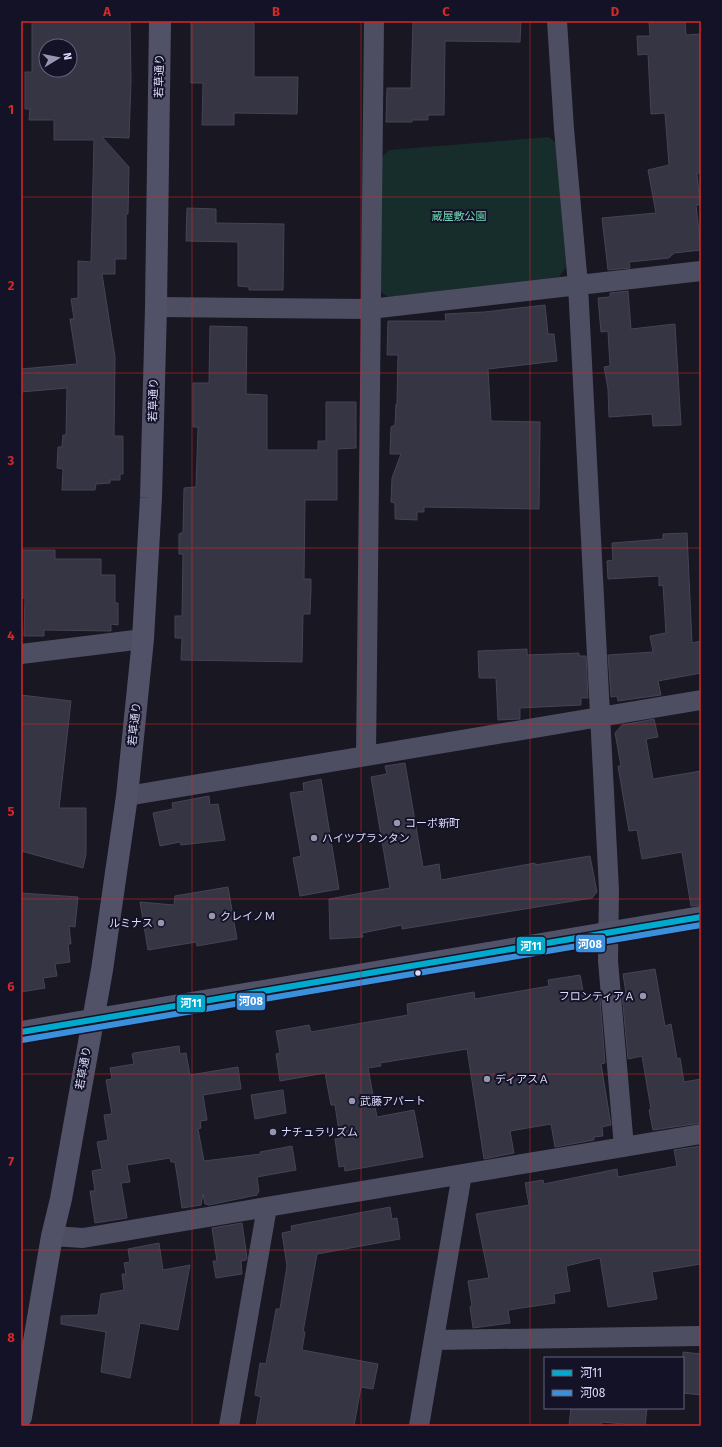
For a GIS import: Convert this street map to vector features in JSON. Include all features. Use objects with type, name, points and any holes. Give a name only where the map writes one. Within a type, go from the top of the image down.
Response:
[{"type":"street","name":"若草通り","points":[[21,1417],[52,1236],[61,1199],[102,970],[127,796],[143,639],[151,498],[156,307],[160,21]]},
{"type":"street","points":[[366,756],[374,21]]},
{"type":"street","points":[[557,21],[564,129],[578,284],[610,905],[608,961],[624,1146]]},
{"type":"street","points":[[156,307],[370,309],[701,271]]},
{"type":"street","points":[[21,654],[143,639]]},
{"type":"street","points":[[127,796],[701,700]]},
{"type":"street","points":[[21,1032],[701,917]]},
{"type":"street","points":[[52,1236],[83,1238],[701,1134]]},
{"type":"street","points":[[420,1426],[462,1174]]},
{"type":"street","points":[[229,1426],[267,1207]]},
{"type":"street","points":[[435,1340],[701,1336]]},
{"type":"green space","name":"蔵屋敷公園","points":[[549,137],[557,144],[566,267],[559,277],[388,297],[380,291],[382,157],[389,150]]},
{"type":"building","points":[[32,21],[130,21],[131,81],[129,138],[102,137],[129,167],[128,214],[126,214],[126,259],[115,259],[115,274],[102,274],[115,357],[114,436],[123,436],[123,474],[120,474],[120,480],[110,480],[110,483],[96,484],[95,490],[62,490],[63,469],[57,468],[58,447],[62,447],[63,435],[66,435],[67,388],[21,392],[21,369],[77,364],[70,319],[74,319],[71,299],[78,298],[78,261],[91,262],[94,140],[54,140],[54,120],[29,120],[30,109],[25,109],[25,72],[32,72]]},
{"type":"building","points":[[191,21],[254,21],[254,77],[298,77],[297,114],[234,113],[234,125],[202,125],[203,83],[191,83]]},
{"type":"building","points":[[413,21],[521,21],[520,42],[445,41],[444,115],[428,115],[428,120],[412,120],[412,122],[386,122],[387,88],[411,88]]},
{"type":"building","points":[[649,21],[685,21],[686,35],[701,34],[701,173],[697,173],[700,205],[696,205],[701,250],[674,253],[669,258],[629,262],[630,268],[608,270],[602,218],[656,213],[648,170],[669,165],[665,113],[651,114],[648,54],[638,55],[637,36],[650,36]]},
{"type":"building","points":[[187,208],[216,209],[216,223],[284,224],[283,290],[249,290],[249,287],[238,286],[238,242],[186,241]]},
{"type":"building","points":[[628,291],[631,329],[675,324],[681,425],[653,426],[652,414],[609,417],[608,389],[604,367],[610,366],[608,331],[601,332],[598,298],[610,297],[610,293]]},
{"type":"building","points":[[545,305],[548,334],[554,334],[557,361],[488,369],[491,421],[540,422],[539,509],[424,507],[424,512],[417,512],[417,520],[395,519],[395,503],[391,502],[392,478],[401,454],[390,454],[391,427],[395,425],[397,404],[398,355],[387,355],[388,321],[446,321],[445,314],[484,312]]},
{"type":"building","points":[[210,326],[247,327],[246,394],[267,395],[267,450],[318,450],[318,441],[326,441],[326,402],[356,402],[356,448],[337,449],[337,500],[305,500],[304,579],[311,579],[311,590],[310,614],[303,614],[302,662],[181,660],[182,638],[175,638],[175,616],[182,616],[183,554],[179,554],[179,534],[183,532],[184,488],[196,487],[198,427],[193,427],[193,383],[209,383]]},
{"type":"building","points":[[687,533],[692,643],[701,641],[701,673],[658,681],[661,695],[618,701],[617,696],[611,697],[608,655],[653,652],[650,636],[666,633],[663,585],[659,586],[659,576],[608,579],[607,561],[613,560],[612,543],[663,539],[663,534]]},
{"type":"building","points":[[21,550],[55,550],[55,559],[101,559],[101,575],[115,575],[115,603],[118,603],[118,625],[111,624],[111,631],[44,630],[44,636],[24,636],[25,598],[21,598]]},
{"type":"building","points":[[527,649],[527,655],[579,653],[579,656],[586,656],[588,698],[581,698],[581,705],[520,708],[520,719],[498,720],[496,678],[479,678],[478,651]]},
{"type":"building","points":[[21,695],[71,701],[59,808],[86,808],[86,854],[83,868],[21,851]]},
{"type":"building","points":[[654,719],[658,737],[646,739],[653,779],[701,771],[701,905],[691,906],[682,852],[642,859],[637,830],[629,831],[618,766],[621,766],[615,733],[622,725]]},
{"type":"building","points":[[405,763],[423,867],[439,864],[441,880],[535,863],[535,865],[590,856],[597,892],[592,898],[402,929],[402,925],[362,933],[363,937],[330,939],[329,899],[390,888],[371,777],[387,774],[385,766]]},
{"type":"building","name":"ハイツプランタン","points":[[321,779],[339,889],[300,896],[293,858],[301,856],[290,793],[304,791],[303,783]]},
{"type":"building","points":[[209,796],[210,805],[218,804],[225,840],[181,845],[180,842],[160,846],[153,813],[173,809],[172,803]]},
{"type":"building","points":[[228,887],[237,939],[197,946],[196,942],[148,950],[140,902],[174,905],[175,896]]},
{"type":"building","points":[[21,893],[78,897],[75,927],[69,926],[71,944],[68,944],[70,962],[55,964],[57,976],[43,978],[45,988],[21,992]]},
{"type":"building","points":[[655,969],[665,1026],[671,1024],[677,1059],[680,1058],[684,1082],[701,1079],[701,1123],[653,1130],[642,1056],[628,1059],[622,994],[626,994],[623,974]]},
{"type":"building","points":[[580,975],[585,1000],[600,998],[605,1063],[601,1064],[611,1125],[602,1127],[603,1136],[594,1137],[594,1140],[555,1147],[551,1124],[510,1131],[514,1153],[484,1159],[467,1049],[380,1063],[381,1066],[368,1068],[377,1117],[414,1110],[423,1157],[345,1171],[344,1166],[339,1167],[335,1139],[340,1138],[335,1105],[331,1105],[325,1073],[280,1081],[276,1054],[280,1053],[276,1031],[309,1025],[311,1032],[408,1015],[407,1004],[474,992],[475,999],[549,986],[548,980]]},
{"type":"building","points":[[179,1046],[180,1054],[186,1053],[190,1075],[238,1067],[241,1089],[203,1095],[207,1120],[200,1121],[201,1128],[198,1129],[204,1161],[261,1154],[260,1152],[292,1146],[296,1170],[257,1177],[259,1192],[257,1195],[209,1205],[205,1204],[203,1194],[201,1205],[182,1208],[175,1162],[171,1162],[170,1158],[127,1165],[130,1182],[121,1183],[127,1218],[95,1223],[90,1191],[95,1191],[92,1171],[102,1169],[97,1142],[108,1140],[104,1115],[112,1114],[106,1080],[112,1079],[110,1068],[134,1064],[132,1054],[134,1053]]},
{"type":"building","points":[[283,1090],[286,1113],[255,1119],[251,1095]]},
{"type":"building","points":[[701,1146],[701,1264],[652,1272],[657,1299],[608,1307],[600,1258],[566,1266],[570,1291],[554,1294],[555,1303],[508,1310],[510,1323],[473,1328],[470,1307],[472,1306],[468,1281],[489,1278],[476,1214],[529,1205],[525,1183],[543,1180],[544,1184],[617,1169],[618,1177],[677,1166],[674,1150]]},
{"type":"building","points":[[390,1207],[392,1219],[397,1218],[400,1239],[317,1254],[303,1332],[305,1332],[302,1350],[378,1364],[373,1389],[361,1387],[354,1426],[256,1426],[261,1397],[255,1395],[260,1363],[266,1364],[276,1309],[280,1309],[287,1266],[282,1233],[292,1231],[291,1226]]},
{"type":"building","points":[[242,1223],[247,1258],[246,1260],[241,1261],[242,1274],[216,1278],[213,1261],[217,1261],[212,1228]]},
{"type":"building","points":[[159,1243],[163,1270],[190,1265],[178,1330],[140,1323],[130,1378],[101,1372],[106,1332],[61,1324],[61,1316],[98,1315],[101,1294],[124,1290],[122,1274],[126,1274],[124,1263],[130,1262],[128,1249]]},
{"type":"building","points":[[683,1352],[701,1354],[701,1395],[684,1393]]},
{"type":"building","points":[[571,1409],[647,1409],[645,1426],[602,1422],[601,1426],[569,1426]]},
{"type":"transit line","name":"河11","points":[[21,1032],[701,917]]},
{"type":"transit line","name":"河08","points":[[22,1040],[701,925]]},
{"type":"place","name":"コーポ新町","points":[[397,823]]},
{"type":"place","name":"ハイツプランタン","points":[[314,838]]},
{"type":"place","name":"クレイノＭ","points":[[212,916]]},
{"type":"place","name":"ルミナス","points":[[161,923]]},
{"type":"place","name":"フロンティアＡ","points":[[643,996]]},
{"type":"place","name":"ディアスＡ","points":[[487,1079]]},
{"type":"place","name":"武藤アパート","points":[[352,1101]]},
{"type":"place","name":"ナチュラリズム","points":[[273,1132]]}]
